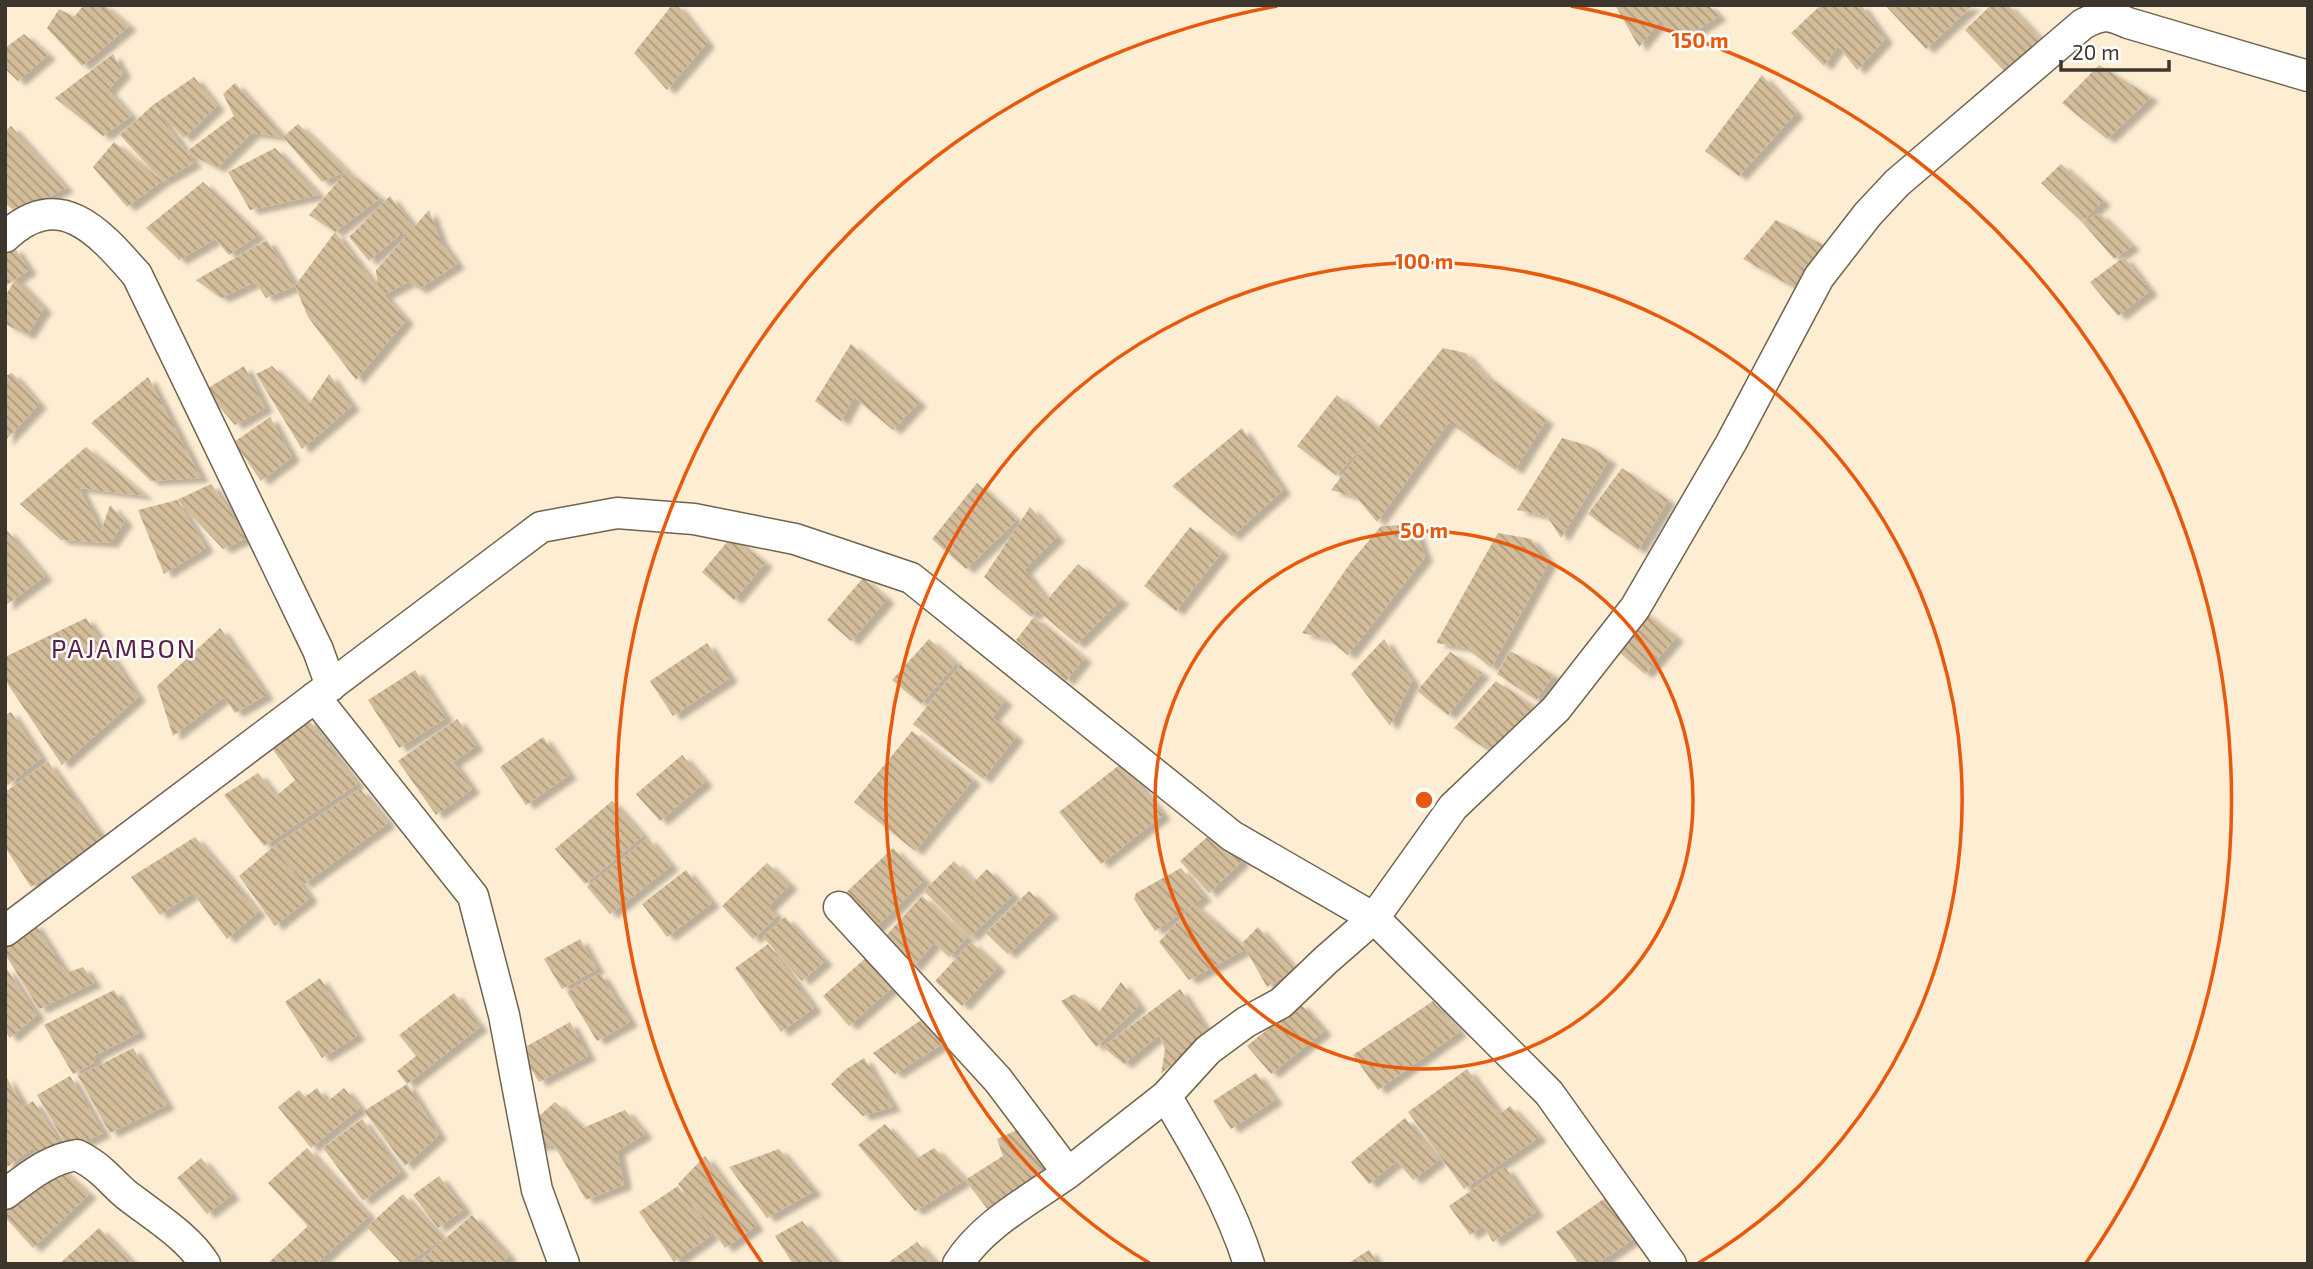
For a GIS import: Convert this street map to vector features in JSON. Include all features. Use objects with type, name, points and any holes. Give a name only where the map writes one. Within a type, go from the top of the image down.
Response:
[{"type":"street","points":[[958,1264],[963,1255],[991,1227],[1068,1173],[1166,1096],[1208,1050],[1247,1022],[1281,1003],[1374,918],[1453,807],[1556,709],[1635,608],[1731,443],[1819,277],[1868,214],[1897,183],[2083,24],[2099,16],[2111,16],[2308,76]]},
{"type":"street","points":[[5,237],[15,228],[46,214],[63,215],[79,220],[104,237],[137,275],[318,650],[323,691],[473,896],[503,1015],[537,1190],[564,1264]]},
{"type":"street","points":[[5,931],[541,527],[617,513],[694,519],[795,539],[911,578],[1231,836],[1374,918],[1549,1093],[1671,1264]]},
{"type":"street","points":[[839,907],[998,1080],[1068,1173]]},
{"type":"street","points":[[1166,1096],[1201,1154],[1239,1232],[1249,1264]]},
{"type":"street","points":[[5,1194],[47,1164],[61,1157],[77,1154],[99,1169],[132,1199],[146,1207],[199,1254],[205,1264]]},
{"type":"building","points":[[84,5],[104,5],[129,26],[82,66],[47,28],[59,9],[74,17]]},
{"type":"building","points":[[672,5],[677,5],[707,43],[667,90],[634,53]]},
{"type":"building","points":[[1615,5],[1708,5],[1719,16],[1677,43],[1661,19],[1639,47]]},
{"type":"building","points":[[1821,5],[1861,5],[1885,39],[1857,70],[1838,46],[1824,66],[1791,33]]},
{"type":"building","points":[[1885,5],[1973,5],[1926,49]]},
{"type":"building","points":[[1991,5],[2008,5],[2047,46],[2012,79],[1965,30]]},
{"type":"building","points":[[24,34],[48,55],[18,81],[5,69],[5,48]]},
{"type":"building","points":[[113,54],[123,73],[108,90],[131,116],[103,136],[55,98]]},
{"type":"building","points":[[2099,65],[2151,97],[2107,139],[2062,103]]},
{"type":"building","points":[[1762,75],[1796,113],[1739,176],[1705,151]]},
{"type":"building","points":[[194,77],[217,106],[184,138],[153,105]]},
{"type":"building","points":[[235,83],[283,137],[252,133],[217,168],[186,152],[234,116],[223,94]]},
{"type":"building","points":[[153,105],[194,163],[162,181],[120,135]]},
{"type":"building","points":[[298,124],[347,171],[322,182],[283,137]]},
{"type":"building","points":[[11,126],[66,188],[17,213],[5,203],[5,131]]},
{"type":"building","points":[[114,142],[162,181],[127,207],[93,167]]},
{"type":"building","points":[[275,148],[319,195],[250,210],[228,172]]},
{"type":"building","points":[[2061,164],[2103,201],[2082,222],[2041,183]]},
{"type":"building","points":[[347,171],[380,198],[335,232],[309,215]]},
{"type":"building","points":[[203,182],[258,235],[229,255],[215,239],[179,260],[146,228]]},
{"type":"building","points":[[390,196],[414,227],[429,210],[440,240],[457,264],[419,289],[408,282],[384,295],[406,320],[356,380],[308,317],[295,286],[335,232],[378,289],[376,270],[409,233],[400,234],[369,261],[349,237]]},
{"type":"building","points":[[2099,213],[2132,246],[2114,259],[2082,222]]},
{"type":"building","points":[[1776,220],[1825,246],[1796,289],[1743,259]]},
{"type":"building","points":[[267,240],[295,286],[266,298],[255,282],[221,298],[196,280]]},
{"type":"building","points":[[14,247],[29,270],[5,286],[5,255]]},
{"type":"building","points":[[2124,257],[2150,291],[2118,316],[2090,282]]},
{"type":"building","points":[[16,279],[44,308],[27,335],[5,324],[5,296]]},
{"type":"building","points":[[851,344],[919,402],[893,430],[854,397],[841,421],[815,401]]},
{"type":"building","points":[[1443,348],[1465,353],[1484,374],[1546,420],[1515,470],[1449,422],[1377,522],[1356,497],[1331,490],[1375,433],[1336,475],[1297,446],[1337,395],[1378,428]]},
{"type":"building","points":[[244,366],[265,408],[235,425],[205,390]]},
{"type":"building","points":[[272,366],[309,404],[329,374],[352,406],[302,449],[256,374]]},
{"type":"building","points":[[12,373],[39,404],[5,441],[5,376]]},
{"type":"building","points":[[148,377],[201,478],[151,481],[91,423]]},
{"type":"building","points":[[270,417],[292,457],[261,481],[234,442]]},
{"type":"building","points":[[1242,428],[1283,490],[1232,536],[1172,486]]},
{"type":"building","points":[[1562,438],[1589,446],[1609,460],[1561,538],[1547,516],[1517,510]]},
{"type":"building","points":[[86,447],[146,496],[79,488],[101,531],[110,505],[125,521],[110,543],[61,540],[20,504]]},
{"type":"building","points":[[1622,468],[1668,500],[1638,550],[1588,514]]},
{"type":"building","points":[[977,483],[1017,520],[966,569],[932,539]]},
{"type":"building","points":[[211,484],[248,537],[223,549],[177,500]]},
{"type":"building","points":[[177,500],[206,548],[164,574],[138,510]]},
{"type":"building","points":[[1030,507],[1057,537],[1024,570],[1047,600],[1078,564],[1121,600],[1077,644],[1037,610],[1031,617],[984,577]]},
{"type":"building","points":[[1413,525],[1425,557],[1348,655],[1328,639],[1302,633],[1351,562],[1381,526]]},
{"type":"building","points":[[1190,527],[1222,552],[1176,611],[1144,586]]},
{"type":"building","points":[[5,528],[45,576],[5,606]]},
{"type":"building","points":[[1498,533],[1531,539],[1549,562],[1491,668],[1467,648],[1436,643]]},
{"type":"building","points":[[732,536],[765,563],[734,600],[702,572]]},
{"type":"building","points":[[863,578],[887,599],[851,641],[827,620]]},
{"type":"building","points":[[1641,610],[1676,637],[1645,674],[1612,646]]},
{"type":"building","points":[[1034,617],[1084,658],[1066,681],[1016,640]]},
{"type":"building","points":[[86,618],[138,697],[62,765],[5,680],[5,657]]},
{"type":"building","points":[[220,628],[266,695],[235,713],[224,697],[173,736],[157,686]]},
{"type":"building","points":[[929,639],[956,663],[921,704],[892,680]]},
{"type":"building","points":[[1384,639],[1412,681],[1390,726],[1351,674]]},
{"type":"building","points":[[707,643],[730,678],[673,716],[650,681]]},
{"type":"building","points":[[1510,651],[1554,675],[1536,700],[1497,674]]},
{"type":"building","points":[[1450,652],[1482,673],[1448,715],[1417,691]]},
{"type":"building","points":[[960,665],[1005,701],[992,717],[1016,737],[983,779],[913,724]]},
{"type":"building","points":[[415,670],[446,718],[399,748],[368,700]]},
{"type":"building","points":[[1496,681],[1533,706],[1494,754],[1454,728]]},
{"type":"building","points":[[11,712],[41,758],[8,785],[5,782],[5,715]]},
{"type":"building","points":[[308,719],[357,784],[264,846],[224,795],[258,773],[276,796],[295,780],[271,747]]},
{"type":"building","points":[[457,719],[476,746],[453,762],[472,789],[436,815],[398,761]]},
{"type":"building","points":[[912,731],[973,780],[915,851],[854,802]]},
{"type":"building","points":[[543,737],[569,775],[526,805],[500,767]]},
{"type":"building","points":[[682,755],[705,782],[660,821],[636,794]]},
{"type":"building","points":[[48,762],[103,839],[31,887],[5,847],[5,792]]},
{"type":"building","points":[[1122,763],[1163,815],[1101,864],[1059,812]]},
{"type":"building","points":[[360,789],[388,823],[304,884],[280,854],[310,898],[275,926],[239,876],[274,846]]},
{"type":"building","points":[[612,801],[643,836],[585,884],[555,849]]},
{"type":"building","points":[[1214,831],[1242,861],[1209,893],[1180,861]]},
{"type":"building","points":[[195,837],[258,912],[227,939],[193,893],[160,915],[131,877]]},
{"type":"building","points":[[648,838],[671,866],[610,914],[587,887]]},
{"type":"building","points":[[893,848],[924,880],[869,934],[837,901]]},
{"type":"building","points":[[954,861],[974,882],[987,869],[1013,895],[970,937],[924,891]]},
{"type":"building","points":[[767,863],[790,885],[768,907],[777,916],[753,939],[722,906]]},
{"type":"building","points":[[1181,868],[1204,897],[1155,931],[1134,899],[1136,893]]},
{"type":"building","points":[[686,870],[712,903],[667,937],[642,904]]},
{"type":"building","points":[[1029,891],[1051,913],[1008,954],[986,933]]},
{"type":"building","points":[[922,896],[967,937],[949,957],[934,943],[913,967],[883,939]]},
{"type":"building","points":[[1194,904],[1246,949],[1189,980],[1159,942]]},
{"type":"building","points":[[785,917],[825,961],[802,981],[763,937]]},
{"type":"building","points":[[34,923],[66,973],[83,967],[94,983],[39,1009],[5,954],[5,940]]},
{"type":"building","points":[[1258,927],[1295,969],[1267,987],[1242,943]]},
{"type":"building","points":[[580,939],[597,969],[562,989],[544,959]]},
{"type":"building","points":[[971,942],[998,967],[962,1006],[935,981]]},
{"type":"building","points":[[768,944],[814,1008],[781,1032],[735,968]]},
{"type":"building","points":[[870,954],[897,983],[849,1026],[823,996]]},
{"type":"building","points":[[5,966],[37,1015],[10,1038],[5,1031]]},
{"type":"building","points":[[600,973],[630,1022],[597,1041],[567,992]]},
{"type":"building","points":[[320,978],[357,1036],[322,1058],[285,1002]]},
{"type":"building","points":[[1121,982],[1139,1006],[1096,1047],[1061,1001],[1074,994],[1099,1012]]},
{"type":"building","points":[[1180,989],[1208,1033],[1161,1074],[1165,1049],[1159,1035],[1124,1064],[1103,1047]]},
{"type":"building","points":[[114,990],[139,1033],[94,1056],[95,1062],[73,1074],[44,1025]]},
{"type":"building","points":[[454,993],[480,1027],[407,1084],[397,1071],[416,1056],[399,1035]]},
{"type":"building","points":[[1433,1001],[1459,1032],[1378,1090],[1353,1055]]},
{"type":"building","points":[[1300,1003],[1324,1031],[1271,1074],[1247,1046]]},
{"type":"building","points":[[924,1018],[947,1041],[895,1074],[873,1053]]},
{"type":"building","points":[[570,1022],[588,1056],[539,1082],[520,1050]]},
{"type":"building","points":[[133,1048],[167,1105],[110,1133],[78,1076]]},
{"type":"building","points":[[864,1058],[893,1107],[863,1116],[831,1084],[845,1070]]},
{"type":"building","points":[[1467,1069],[1500,1114],[1510,1106],[1539,1137],[1464,1189],[1408,1112]]},
{"type":"building","points":[[1256,1073],[1275,1100],[1231,1129],[1213,1101]]},
{"type":"building","points":[[5,1075],[24,1107],[33,1101],[64,1148],[41,1161],[33,1147],[5,1169]]},
{"type":"building","points":[[70,1076],[103,1133],[69,1149],[37,1095]]},
{"type":"building","points":[[407,1084],[439,1135],[405,1166],[364,1111]]},
{"type":"building","points":[[317,1088],[327,1102],[344,1088],[360,1108],[311,1148],[278,1107],[299,1090],[305,1097]]},
{"type":"building","points":[[555,1102],[583,1128],[625,1110],[645,1134],[617,1151],[624,1185],[586,1200],[554,1145],[533,1146],[530,1124]]},
{"type":"building","points":[[1405,1118],[1439,1160],[1413,1180],[1397,1161],[1369,1184],[1351,1162]]},
{"type":"building","points":[[362,1119],[401,1172],[363,1201],[323,1148]]},
{"type":"building","points":[[885,1124],[916,1159],[934,1148],[965,1180],[915,1211],[858,1145]]},
{"type":"building","points":[[1019,1129],[1049,1169],[989,1211],[965,1180],[1003,1156],[997,1139]]},
{"type":"building","points":[[307,1148],[369,1216],[316,1264],[267,1264],[308,1226],[268,1183]]},
{"type":"building","points":[[779,1149],[814,1191],[767,1218],[729,1167]]},
{"type":"building","points":[[705,1156],[756,1226],[725,1248],[678,1184]]},
{"type":"building","points":[[201,1158],[232,1195],[207,1214],[177,1178]]},
{"type":"building","points":[[57,1165],[89,1194],[33,1248],[5,1217],[5,1206]]},
{"type":"building","points":[[1505,1167],[1536,1212],[1493,1242],[1483,1226],[1470,1235],[1449,1206]]},
{"type":"building","points":[[439,1176],[464,1209],[438,1228],[413,1195]]},
{"type":"building","points":[[678,1186],[712,1235],[674,1262],[639,1212]]},
{"type":"building","points":[[403,1194],[443,1239],[406,1264],[402,1264],[367,1227]]},
{"type":"building","points":[[1605,1198],[1633,1239],[1597,1264],[1579,1264],[1556,1232]]},
{"type":"building","points":[[472,1215],[509,1256],[501,1264],[423,1264],[420,1261]]},
{"type":"building","points":[[802,1221],[837,1264],[793,1264],[775,1236]]},
{"type":"building","points":[[99,1228],[133,1263],[59,1264]]},
{"type":"building","points":[[917,1242],[936,1264],[886,1264]]},
{"type":"building","points":[[1369,1250],[1378,1264],[1347,1264]]},
{"type":"district","name":"PAJAMBON","points":[[124,647]]}]
